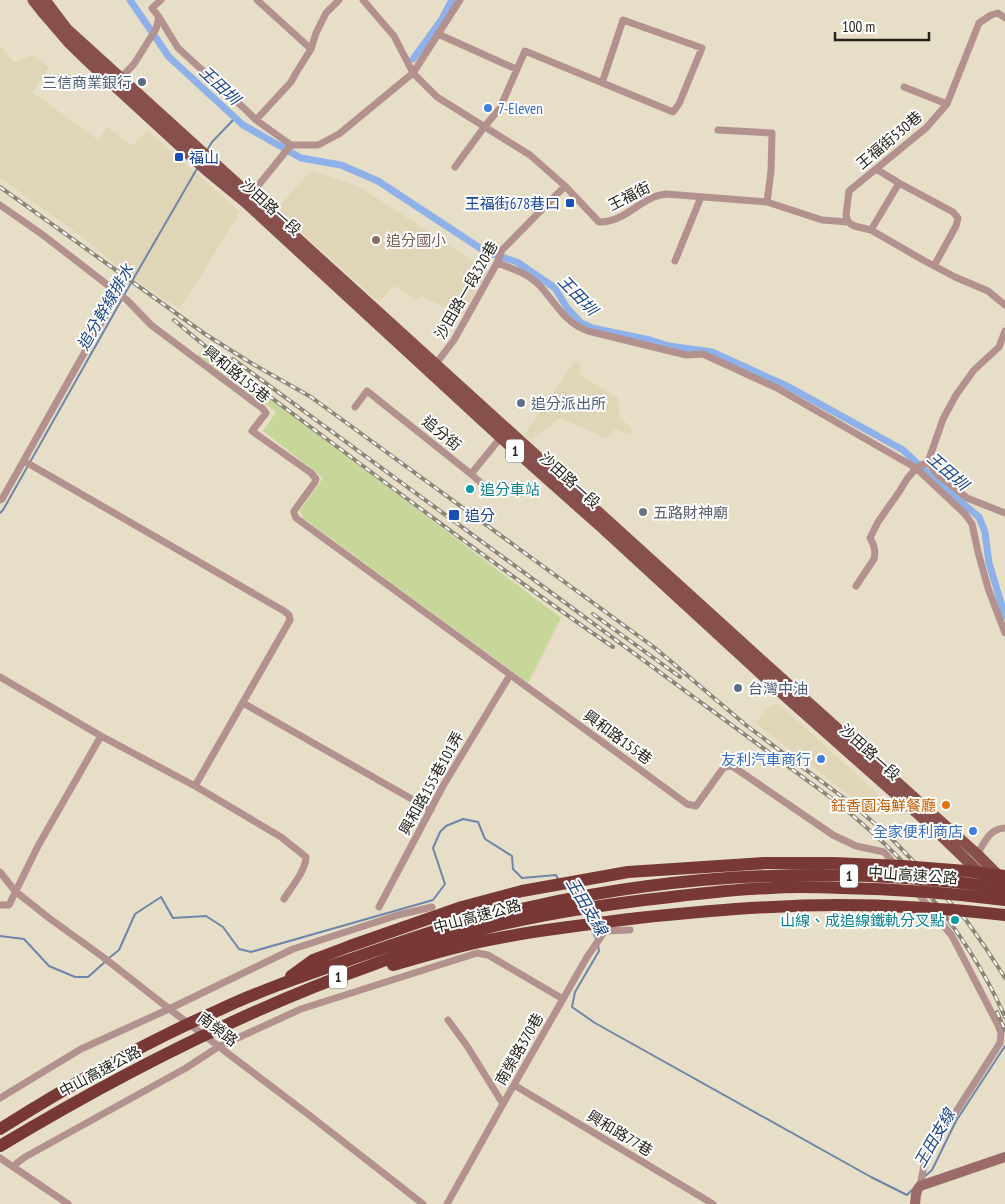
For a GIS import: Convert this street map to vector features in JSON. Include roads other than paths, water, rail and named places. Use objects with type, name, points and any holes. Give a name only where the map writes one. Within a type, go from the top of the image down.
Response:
[{"type":"highway","name":"中山高速公路","points":[[276,986],[313,960],[462,907],[522,891],[628,872],[766,863],[833,863],[957,870],[1005,876]]},
{"type":"highway","name":"中山高速公路","points":[[0,1129],[103,1068],[218,1010],[276,986],[450,926],[563,899],[693,881],[776,875],[866,876],[1005,888]]},
{"type":"highway","name":"中山高速公路","points":[[0,1146],[80,1100],[183,1045],[296,993],[413,950],[476,930],[550,914],[625,902],[773,887],[900,890],[1005,900]]},
{"type":"highway","points":[[348,973],[366,972],[383,968],[499,937],[664,915],[734,909],[840,905],[898,906],[1005,916]]},
{"type":"main road","name":"沙田路一段","points":[[32,0],[96,69],[118,82]]},
{"type":"main road","name":"沙田路一段","points":[[45,0],[67,29],[206,170],[247,199],[504,434],[977,854],[1005,882]]},
{"type":"main road","name":"沙田路一段","points":[[343,286],[435,366],[601,527],[928,823],[1005,896]]},
{"type":"street","points":[[161,0],[152,8],[178,48],[256,120],[291,145],[318,145],[339,134],[413,72],[460,0]]},
{"type":"street","points":[[257,0],[311,50]]},
{"type":"street","points":[[256,120],[291,82],[311,50],[316,33],[326,13],[339,0]]},
{"type":"street","name":"王福街","points":[[363,0],[394,36],[413,72],[437,97],[530,155],[599,222],[609,222],[622,217],[655,196],[666,194],[767,202],[822,220],[848,222],[854,226],[872,230],[934,266],[988,291],[1005,305]]},
{"type":"street","name":"王福街530巷","points":[[848,222],[846,215],[849,191],[926,128],[947,104],[979,23],[991,15],[998,14],[1005,18]]},
{"type":"street","points":[[118,82],[134,64],[156,29],[159,17]]},
{"type":"street","points":[[455,167],[500,108],[525,51],[602,83],[673,112],[679,104],[702,48],[623,20],[602,83]]},
{"type":"street","points":[[438,34],[516,69]]},
{"type":"street","points":[[904,87],[947,104]]},
{"type":"street","points":[[718,130],[772,133],[771,171],[767,202]]},
{"type":"street","points":[[247,199],[291,145]]},
{"type":"street","points":[[876,169],[953,212],[958,218],[956,226],[934,266]]},
{"type":"street","points":[[872,230],[899,183]]},
{"type":"street","name":"沙田路一段320巷","points":[[435,366],[454,340],[497,263],[502,250],[564,186]]},
{"type":"street","points":[[675,261],[700,197]]},
{"type":"street","points":[[0,204],[118,293],[24,461],[0,500]]},
{"type":"street","points":[[497,263],[521,271],[540,286],[567,319],[578,328],[686,355],[703,354],[777,388],[916,468],[965,514],[972,524],[988,588],[1005,633]]},
{"type":"street","name":"興和路155巷","points":[[118,293],[151,325],[262,408],[266,413],[252,431],[311,473],[316,479],[294,511],[296,518],[510,675],[687,804],[696,806],[724,767],[732,766],[833,835],[856,846],[884,852],[952,936],[984,996],[1001,1034],[1000,1043],[926,1155],[920,1186]]},
{"type":"street","points":[[856,586],[874,559],[873,543],[870,538],[878,522],[916,468],[928,462],[943,419],[956,395],[974,370],[999,347],[1005,331]]},
{"type":"street","name":"追分街","points":[[356,407],[368,391],[471,474]]},
{"type":"street","points":[[489,490],[471,474],[504,434]]},
{"type":"street","points":[[24,461],[289,615],[290,620],[194,786]]},
{"type":"street","points":[[928,462],[938,475],[966,498],[1005,513]]},
{"type":"street","name":"興和路155巷101弄","points":[[379,907],[443,786],[510,675]]},
{"type":"street","points":[[0,677],[281,837],[306,857],[303,869],[284,899]]},
{"type":"street","points":[[243,703],[431,810]]},
{"type":"street","points":[[0,905],[9,905],[38,846],[101,736]]},
{"type":"street","points":[[970,864],[991,832],[999,828],[1005,828]]},
{"type":"street","name":"南榮路","points":[[0,872],[15,891],[49,918],[104,957],[423,1204]]},
{"type":"street","points":[[0,1098],[81,1050],[293,949],[398,915],[432,907]]},
{"type":"street","name":"南榮路370巷","points":[[447,1204],[587,957],[606,931],[630,930]]},
{"type":"street","points":[[13,1166],[25,1157],[186,1068],[218,1047],[300,1009],[477,953],[488,955],[563,999]]},
{"type":"street","points":[[448,1020],[472,1053],[503,1104]]},
{"type":"street","name":"興和路77巷","points":[[514,1085],[713,1204]]},
{"type":"street","points":[[915,1204],[916,1193],[920,1186],[1005,1157]]},
{"type":"street","points":[[0,1158],[68,1204]]},
{"type":"waterway","name":"王田圳","points":[[130,0],[169,57],[243,125],[301,158],[341,165],[378,181],[486,252],[517,262],[555,288],[567,308],[581,323],[592,328],[650,340],[669,346],[712,352],[789,387],[903,450],[979,517],[985,532],[989,563],[1005,616]]},
{"type":"waterway","points":[[413,59],[442,19],[452,0]]},
{"type":"waterway","name":"追分幹線排水","points":[[207,150],[212,142],[235,118]]},
{"type":"waterway","name":"追分幹線排水","points":[[124,295],[198,167]]},
{"type":"waterway","name":"追分幹線排水","points":[[0,513],[122,299]]},
{"type":"waterway","name":"王田支線","points":[[109,958],[119,950],[135,914],[161,897],[173,918],[206,916],[223,927],[239,949],[251,952],[433,900],[445,884],[433,848],[440,832],[446,826],[463,819],[478,822],[485,839],[512,856],[513,869],[522,878],[556,875],[558,879]]},
{"type":"waterway","name":"王田支線","points":[[591,929],[596,938]]},
{"type":"waterway","name":"王田支線","points":[[0,936],[24,939],[49,966],[75,977],[88,977],[106,961]]},
{"type":"waterway","name":"王田支線","points":[[598,945],[599,951],[575,992],[572,1007],[595,1023],[871,1177],[907,1195],[914,1188]]},
{"type":"waterway","name":"王田支線","points":[[924,1177],[932,1170],[956,1121],[1005,1046]]},
{"type":"railway","points":[[0,187],[205,334],[311,397],[655,648],[747,726],[852,804],[890,837],[966,920],[1005,978]]},
{"type":"railway","points":[[174,320],[306,424],[481,554],[613,647]]},
{"type":"railway","points":[[233,359],[838,803],[870,830],[906,865],[957,932],[988,982],[1005,1017]]},
{"type":"railway","points":[[593,614],[680,677]]},
{"type":"railway","points":[[997,1012],[1005,1030]]},
{"type":"place","name":"三信商業銀行","points":[[142,82]]},
{"type":"place","name":"7-Eleven","points":[[488,108]]},
{"type":"place","name":"福山","points":[[179,157]]},
{"type":"place","name":"王福街678巷口","points":[[570,203]]},
{"type":"place","name":"追分國小","points":[[376,240]]},
{"type":"place","name":"追分派出所","points":[[521,403]]},
{"type":"place","name":"追分車站","points":[[470,489]]},
{"type":"place","name":"五路財神廟","points":[[643,512]]},
{"type":"place","name":"追分","points":[[454,515]]},
{"type":"place","name":"台灣中油","points":[[738,688]]},
{"type":"place","name":"友利汽車商行","points":[[821,759]]},
{"type":"place","name":"鈺香園海鮮餐廳","points":[[946,805]]},
{"type":"place","name":"全家便利商店","points":[[973,831]]},
{"type":"place","name":"山線、成追線鐵軌分叉點","points":[[955,920]]}]
